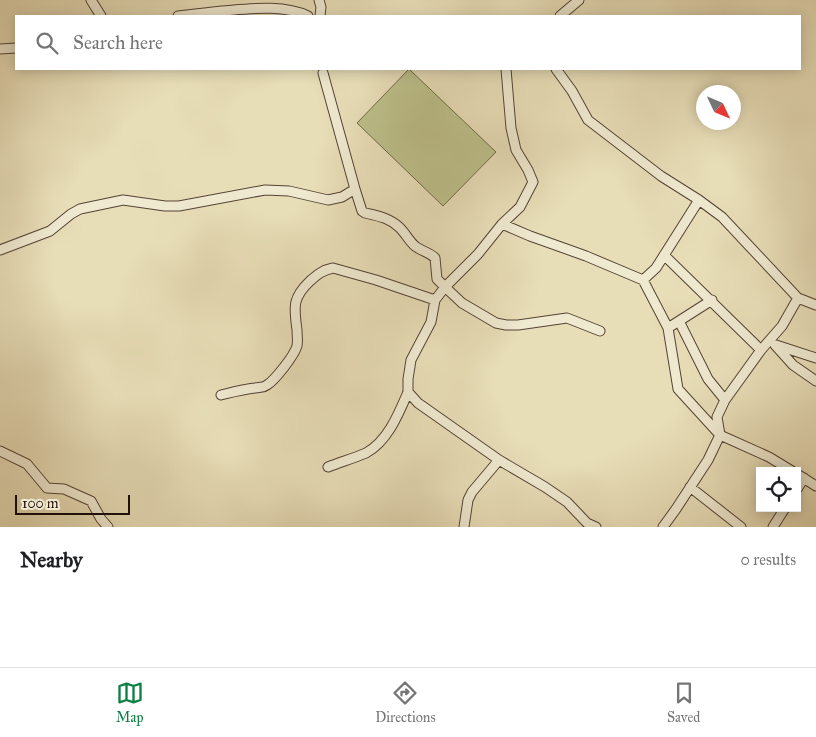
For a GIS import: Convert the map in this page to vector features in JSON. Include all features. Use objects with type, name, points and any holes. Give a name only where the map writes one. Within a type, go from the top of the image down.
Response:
[{"type":"street","points":[[91,0],[99,15]]},
{"type":"street","points":[[318,0],[320,15]]},
{"type":"street","points":[[561,15],[579,0]]},
{"type":"street","points":[[188,15],[261,8],[286,10],[306,15]]},
{"type":"street","points":[[0,49],[15,48]]},
{"type":"street","points":[[328,467],[365,453],[380,442],[400,412],[408,392],[411,360],[431,322],[436,300],[445,287],[478,254],[502,224],[520,207],[534,182],[516,150],[514,142],[506,70]]},
{"type":"street","points":[[557,70],[572,91],[588,120],[661,176],[722,217],[798,298],[816,304]]},
{"type":"street","points":[[323,73],[354,189],[364,213],[386,218],[401,229],[413,245],[435,258],[437,279],[445,287],[462,303],[496,323],[518,325],[567,318],[600,331]]},
{"type":"street","points":[[0,250],[50,231],[80,209],[124,200],[165,206],[179,206],[265,190],[289,191],[328,200],[342,197],[354,189]]},
{"type":"street","points":[[643,280],[656,268],[699,200]]},
{"type":"street","points":[[502,224],[643,280],[668,328],[678,389],[720,435],[769,457],[785,467]]},
{"type":"street","points":[[664,255],[712,300],[768,346],[816,381]]},
{"type":"street","points":[[221,395],[263,387],[269,384],[290,360],[297,346],[294,308],[298,296],[301,290],[319,273],[328,269],[333,268],[376,280],[436,300]]},
{"type":"street","points":[[663,527],[708,460],[720,435],[717,417],[725,400],[768,346],[798,298]]},
{"type":"street","points":[[668,328],[712,300]]},
{"type":"street","points":[[679,321],[708,379],[725,400]]},
{"type":"street","points":[[768,346],[816,358]]},
{"type":"street","points":[[408,392],[418,403],[499,460],[545,487],[566,502],[586,523],[596,527]]},
{"type":"street","points":[[0,451],[27,464],[47,488],[64,489],[91,501],[108,527]]},
{"type":"street","points":[[464,527],[468,500],[472,492],[499,460]]},
{"type":"street","points":[[801,476],[816,486]]},
{"type":"street","points":[[690,487],[741,527]]},
{"type":"street","points":[[773,527],[782,512]]},
{"type":"green space","points":[[410,70],[496,152],[443,206],[357,123]]}]
